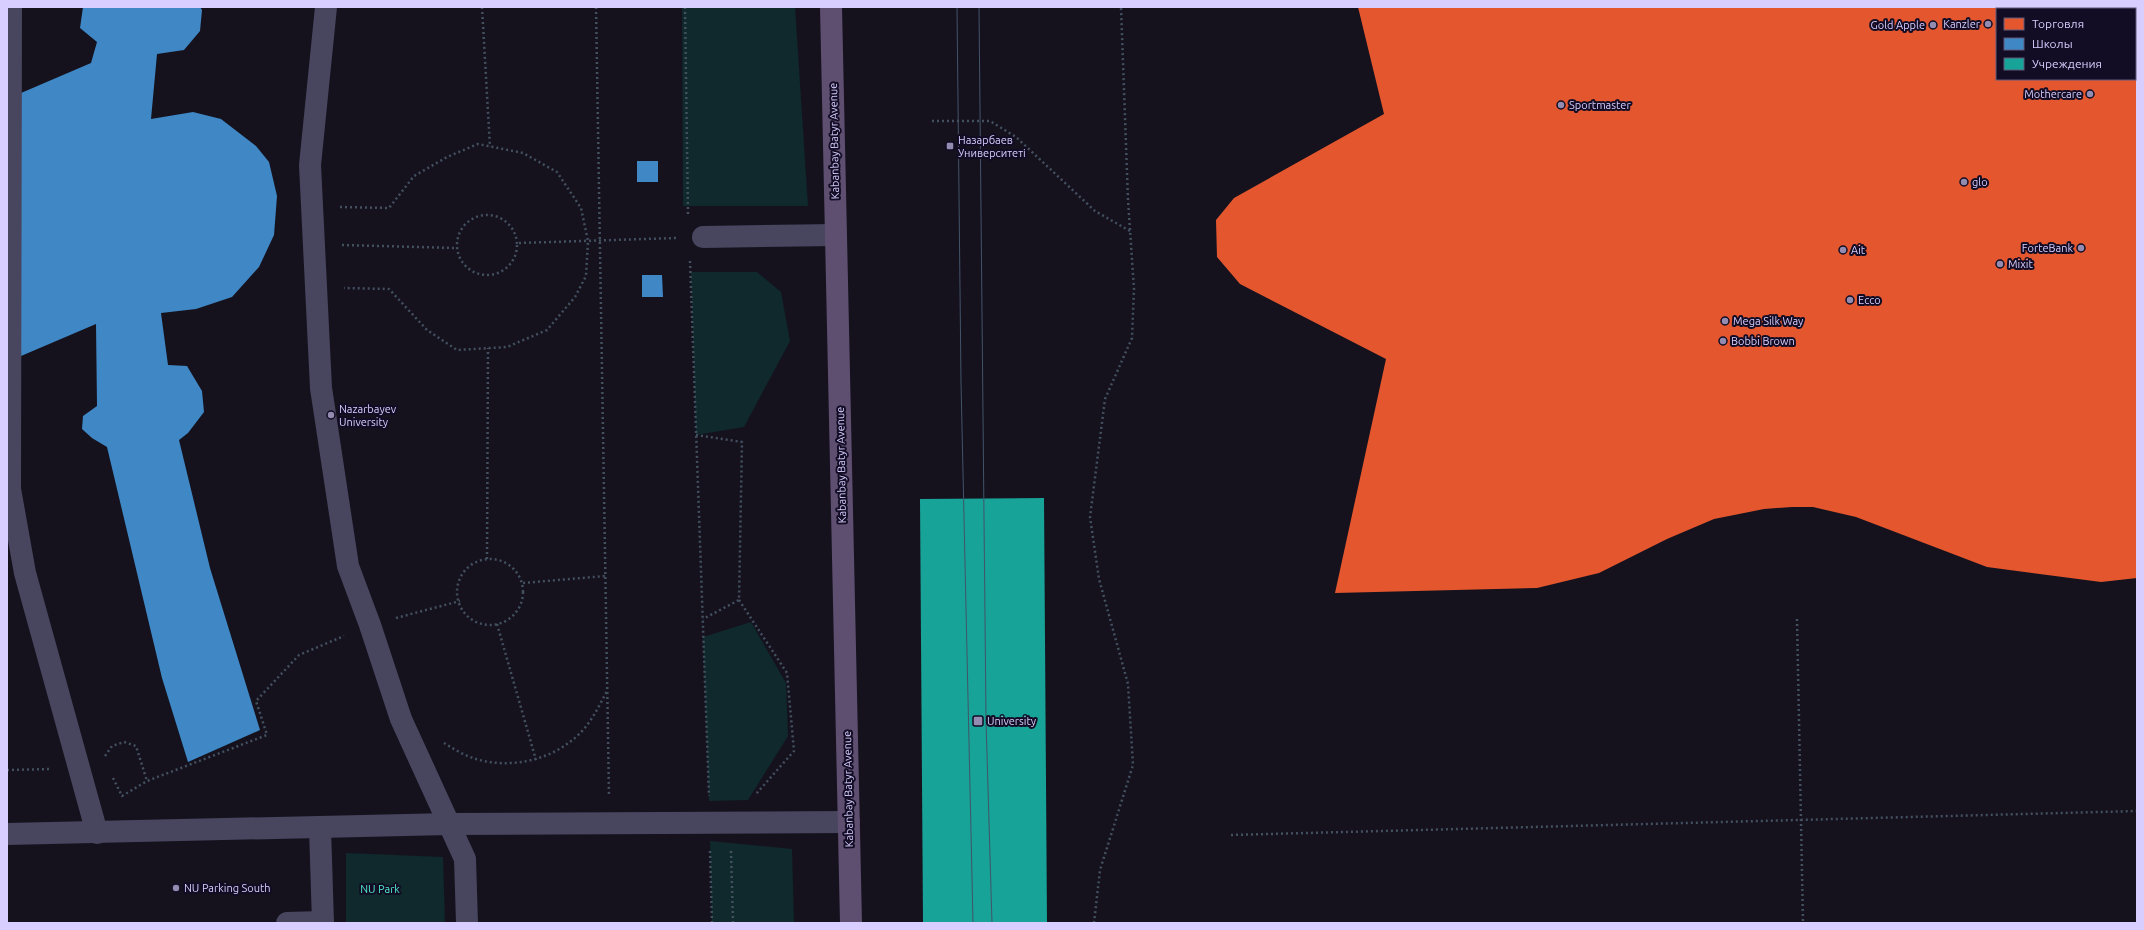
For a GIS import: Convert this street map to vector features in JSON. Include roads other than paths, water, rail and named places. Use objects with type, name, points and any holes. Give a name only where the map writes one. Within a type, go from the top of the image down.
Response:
[{"type":"main road","name":"Kabanbay Batyr Avenue","points":[[831,7],[851,923]]},
{"type":"lane","points":[[12,7],[10,489],[25,573],[98,833]]},
{"type":"lane","points":[[326,7],[310,165],[321,388],[348,566],[370,625],[401,719],[464,859],[467,923]]},
{"type":"lane","points":[[696,238],[836,235]]},
{"type":"lane","points":[[7,834],[449,824],[848,822]]},
{"type":"lane","points":[[287,923],[323,922],[320,828]]},
{"type":"tram line","points":[[957,7],[961,382],[973,923]]},
{"type":"tram line","points":[[979,7],[986,720],[992,923]]},
{"type":"place","name":"Kanzler","points":[[1988,24]]},
{"type":"place","name":"Gold Apple","points":[[1933,25]]},
{"type":"place","name":"Mothercare","points":[[2090,94]]},
{"type":"place","name":"Sportmaster","points":[[1561,105]]},
{"type":"place","name":"Назарбаев Университеті","points":[[950,146]]},
{"type":"place","name":"glo","points":[[1964,182]]},
{"type":"place","name":"ForteBank","points":[[2081,248]]},
{"type":"place","name":"Ait","points":[[1843,250]]},
{"type":"place","name":"Mixit","points":[[2000,264]]},
{"type":"place","name":"Ecco","points":[[1850,300]]},
{"type":"place","name":"Mega Silk Way","points":[[1725,321]]},
{"type":"place","name":"Bobbi Brown","points":[[1723,341]]},
{"type":"place","name":"Nazarbayev University","points":[[331,415]]},
{"type":"place","name":"University","points":[[978,721]]},
{"type":"place","name":"NU Parking South","points":[[176,888]]},
{"type":"park label","name":"NU Park","points":[[380,889]]}]
